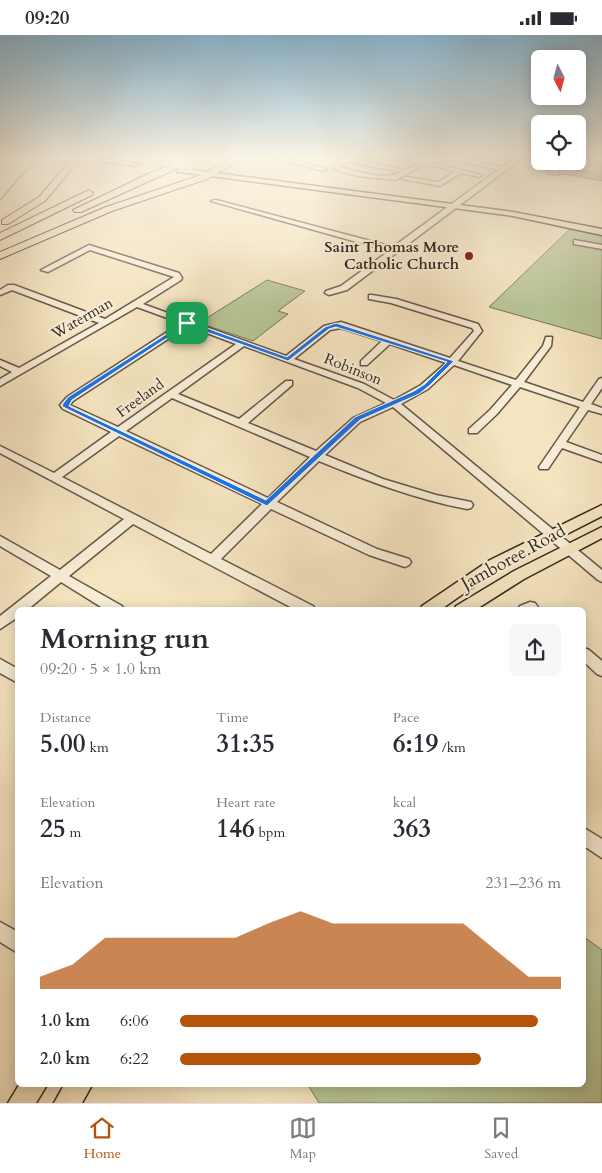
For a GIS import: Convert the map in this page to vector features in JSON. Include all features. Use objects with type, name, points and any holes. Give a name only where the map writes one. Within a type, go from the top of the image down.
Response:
[{"type":"highway","points":[[0,225],[28,209]]},
{"type":"highway","points":[[0,237],[57,209]]},
{"type":"highway","points":[[0,249],[80,209]]},
{"type":"highway","points":[[0,256],[109,209]]},
{"type":"main road","points":[[474,209],[513,214],[602,233]]},
{"type":"main road","points":[[518,209],[602,226]]},
{"type":"main road","name":"Jamboree Road","points":[[432,607],[495,564],[551,534],[602,510]]},
{"type":"main road","name":"Jamboree Road","points":[[467,607],[519,575],[602,532]]},
{"type":"main road","points":[[21,1103],[33,1087]]},
{"type":"main road","points":[[67,1103],[78,1087]]},
{"type":"street","points":[[243,209],[335,234],[397,248]]},
{"type":"street","points":[[329,293],[344,288],[448,209]]},
{"type":"street","points":[[577,243],[602,247]]},
{"type":"street","name":"Waterman","points":[[0,383],[178,278],[176,275],[88,247],[46,270]]},
{"type":"street","points":[[0,293],[11,287],[105,322]]},
{"type":"street","points":[[213,559],[267,504],[357,419],[422,389],[478,331],[475,326],[393,301],[372,297]]},
{"type":"street","name":"Robinson","points":[[136,304],[367,389],[392,403],[602,577]]},
{"type":"street","points":[[187,323],[70,399],[65,405],[70,410],[267,504],[373,552],[405,562]]},
{"type":"street","points":[[288,359],[327,328],[336,325],[602,411]]},
{"type":"street","points":[[473,431],[488,419],[517,384],[547,345],[549,339]]},
{"type":"street","points":[[364,363],[388,341]]},
{"type":"street","name":"Freeland","points":[[56,477],[242,343]]},
{"type":"street","points":[[0,363],[20,372]]},
{"type":"street","points":[[544,467],[602,381]]},
{"type":"street","points":[[241,423],[289,383]]},
{"type":"street","points":[[171,394],[318,456],[408,491],[467,505]]},
{"type":"street","points":[[561,444],[602,459]]},
{"type":"street","points":[[1,452],[56,477],[302,607]]},
{"type":"street","points":[[21,607],[133,518]]},
{"type":"street","points":[[0,540],[112,607]]},
{"type":"street","points":[[0,624],[15,612]]},
{"type":"street","points":[[586,656],[602,671]]},
{"type":"street","points":[[0,665],[15,675]]},
{"type":"street","points":[[586,837],[602,849]]},
{"type":"street","points":[[0,931],[15,942]]},
{"type":"green space","points":[[571,228],[602,235],[602,339],[489,307]]},
{"type":"green space","points":[[267,280],[305,291],[278,311],[288,314],[253,341],[199,323]]},
{"type":"green space","points":[[586,938],[602,950],[602,1103],[319,1103],[309,1087],[586,1087]]},
{"type":"place","name":"Saint Thomas More Catholic Church","points":[[469,256]]},
{"type":"route","points":[[187,323],[288,359],[327,328],[341,325],[451,361],[417,393],[357,419],[267,504],[65,405],[66,401],[187,323]]}]
